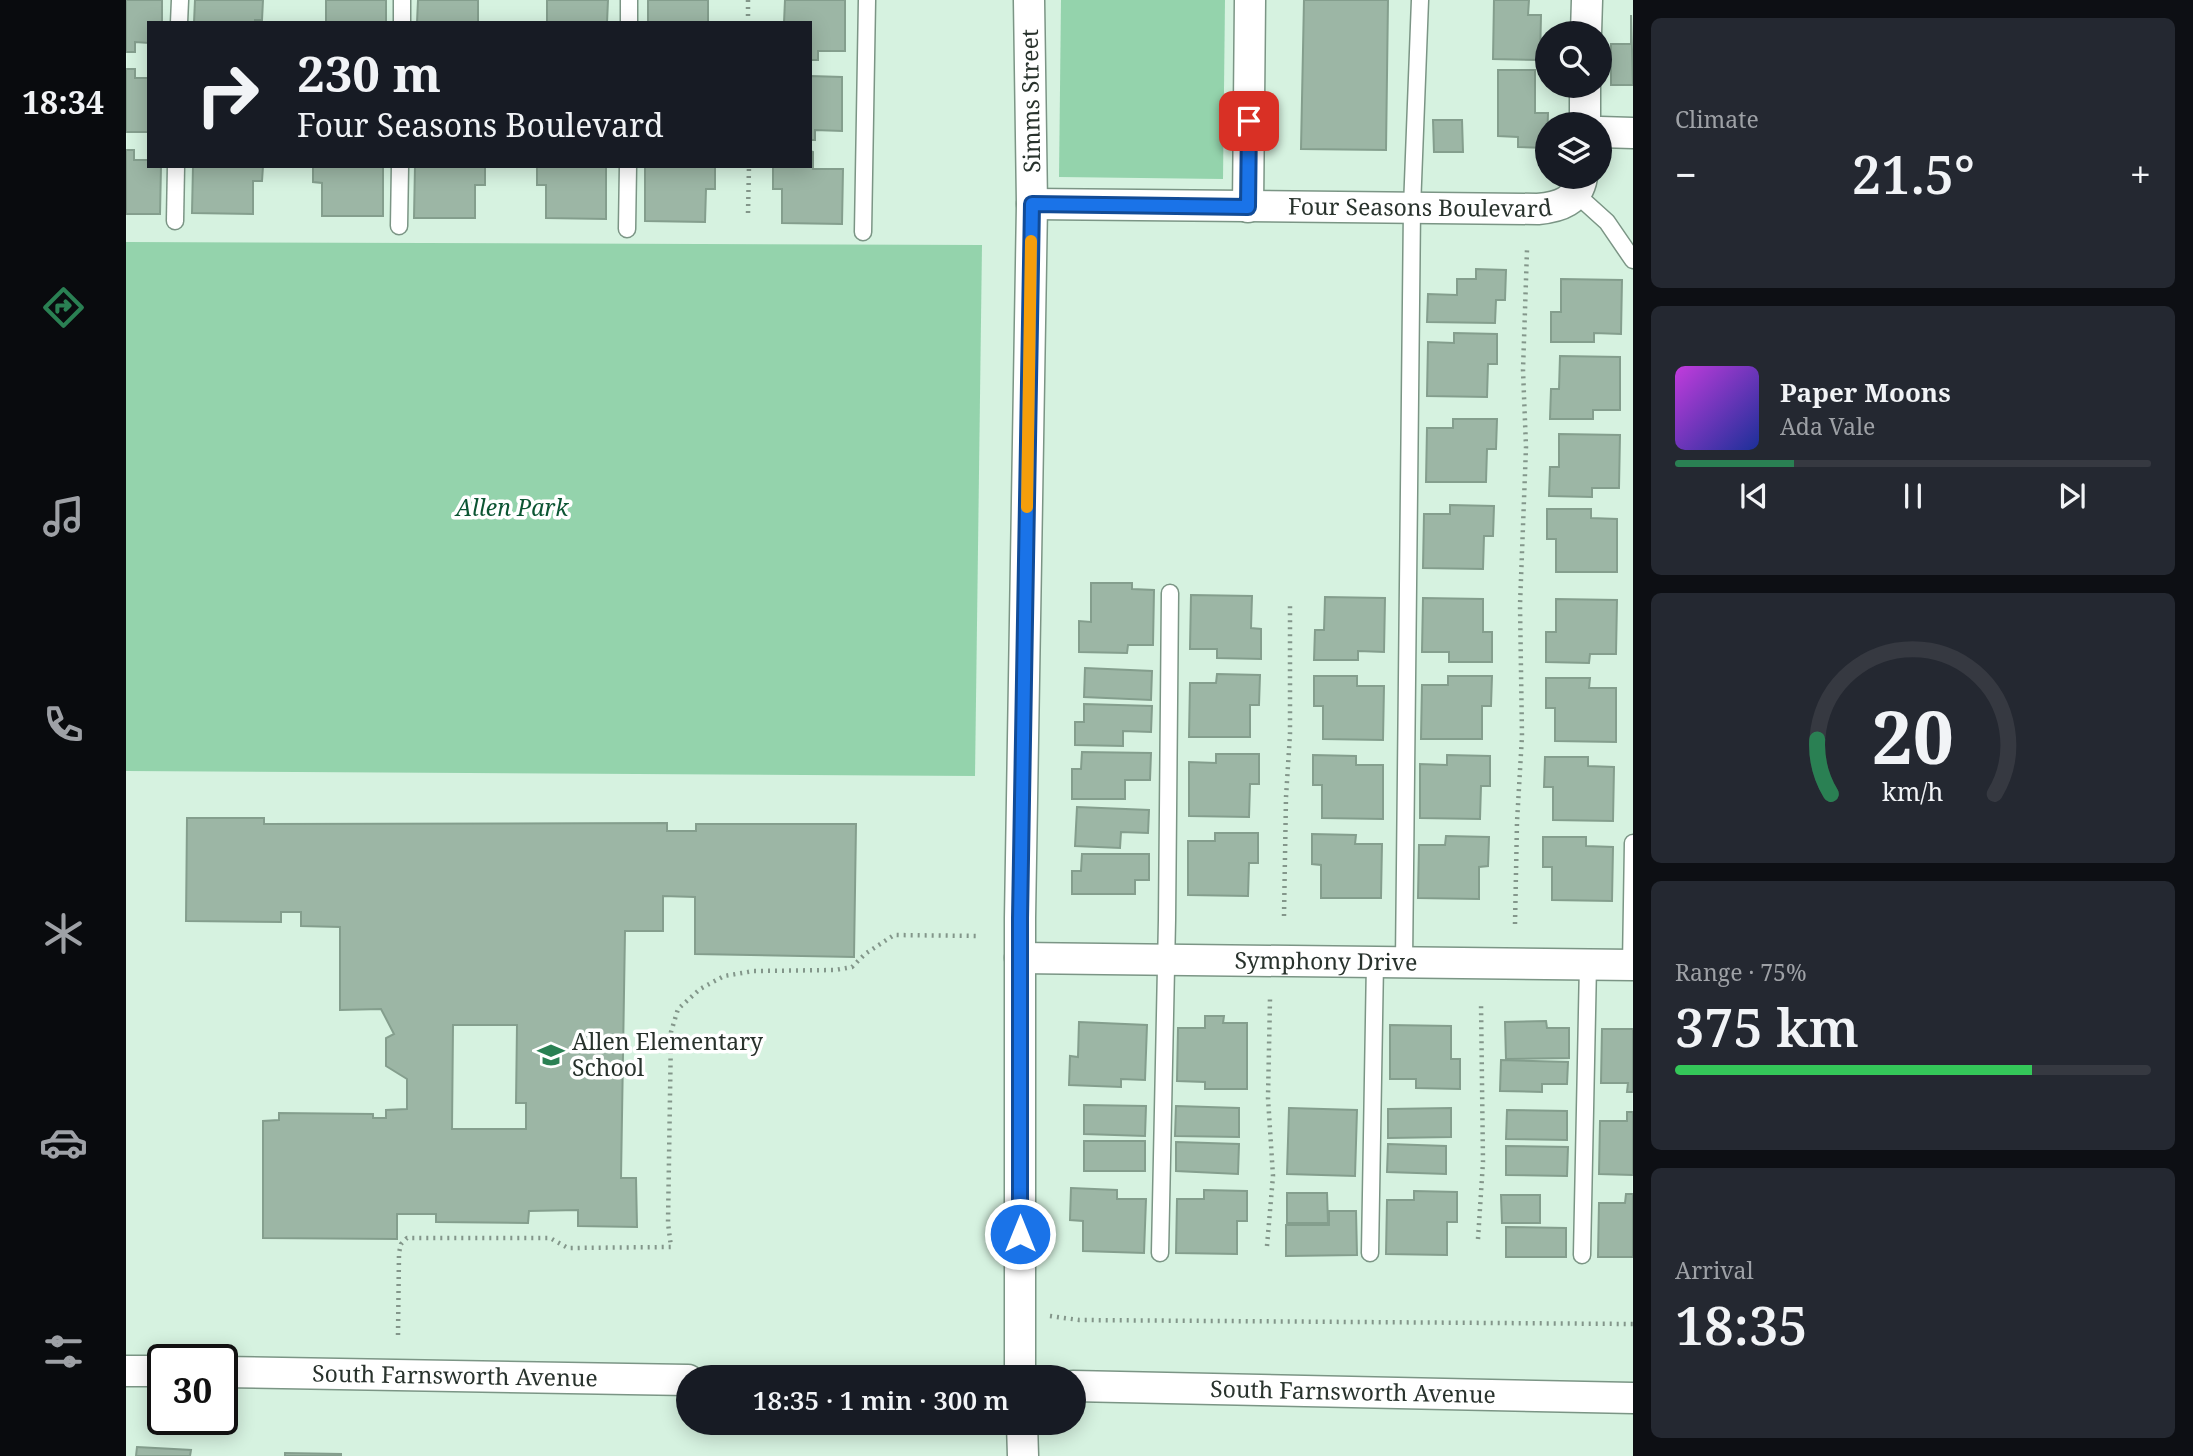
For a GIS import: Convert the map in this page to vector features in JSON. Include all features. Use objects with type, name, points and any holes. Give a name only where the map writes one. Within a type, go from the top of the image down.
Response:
[{"type":"street","name":"Simms Street","points":[[1020,1365],[1020,958],[1032,204],[1029,0]]},
{"type":"street","points":[[1248,207],[1250,0]]},
{"type":"street","points":[[1586,21],[1587,0]]},
{"type":"street","points":[[1612,132],[1633,133]]},
{"type":"street","name":"Four Seasons Boulevard","points":[[1032,204],[1553,208],[1567,202],[1576,189]]},
{"type":"street","name":"Symphony Drive","points":[[1020,958],[1632,965]]},
{"type":"street","points":[[126,1371],[147,1371]]},
{"type":"street","name":"South Farnsworth Avenue","points":[[238,1373],[676,1380]]},
{"type":"street","name":"South Farnsworth Avenue","points":[[1086,1386],[1633,1398]]},
{"type":"street","points":[[1022,1435],[1023,1456]]},
{"type":"lane","points":[[179,21],[180,0]]},
{"type":"lane","points":[[402,0],[402,21]]},
{"type":"lane","points":[[629,0],[629,21]]},
{"type":"lane","points":[[863,232],[867,0]]},
{"type":"lane","points":[[1370,1253],[1390,962],[1420,0]]},
{"type":"lane","points":[[175,221],[176,168]]},
{"type":"lane","points":[[399,226],[400,168]]},
{"type":"lane","points":[[627,229],[628,168]]},
{"type":"lane","points":[[1582,189],[1633,260]]},
{"type":"lane","points":[[1160,1254],[1170,593]]},
{"type":"lane","points":[[1632,965],[1633,843]]},
{"type":"lane","points":[[1583,1255],[1588,964]]},
{"type":"path","points":[[748,0],[748,21]]},
{"type":"path","points":[[748,214],[749,168]]},
{"type":"path","points":[[1515,924],[1522,736],[1520,605],[1526,447],[1523,370],[1527,250]]},
{"type":"path","points":[[1284,916],[1290,734],[1290,606]]},
{"type":"path","points":[[398,1335],[399,1253],[401,1244],[407,1238],[551,1238],[568,1248],[671,1247],[668,1223],[671,1032],[678,1009],[700,989],[724,976],[754,971],[835,970],[852,967],[864,954],[894,935],[980,936]]},
{"type":"path","points":[[1267,1246],[1273,1176],[1268,1098],[1270,999]]},
{"type":"path","points":[[1478,1239],[1483,1162],[1481,1002]]},
{"type":"path","points":[[1048,1316],[1079,1320],[1633,1324]]},
{"type":"green space","points":[[1061,0],[1225,0],[1223,179],[1059,177]]},
{"type":"green space","name":"Allen Park","points":[[126,242],[982,245],[975,776],[126,771]]},
{"type":"building","points":[[126,0],[162,0],[162,21],[147,21],[147,43],[135,42],[135,52],[126,52]]},
{"type":"building","points":[[195,0],[263,0],[262,20],[194,21]]},
{"type":"building","points":[[326,0],[386,0],[386,21],[326,21]]},
{"type":"building","points":[[418,0],[478,0],[478,21],[417,21]]},
{"type":"building","points":[[547,0],[608,0],[607,21],[547,21]]},
{"type":"building","points":[[648,0],[708,0],[708,21],[648,21]]},
{"type":"building","points":[[785,0],[845,0],[845,51],[818,51],[818,60],[812,60],[812,21],[784,21]]},
{"type":"building","points":[[1304,0],[1388,0],[1386,150],[1301,149]]},
{"type":"building","points":[[1494,0],[1529,0],[1528,15],[1541,15],[1541,21],[1535,21],[1535,60],[1493,59]]},
{"type":"building","points":[[1631,15],[1633,85],[1612,85],[1612,44],[1631,44]]},
{"type":"building","points":[[126,69],[135,69],[135,78],[147,78],[147,132],[126,132]]},
{"type":"building","points":[[1498,70],[1535,70],[1535,148],[1518,147],[1518,137],[1498,136]]},
{"type":"building","points":[[812,76],[842,77],[842,131],[815,130],[815,140],[812,140]]},
{"type":"building","points":[[1433,120],[1462,120],[1463,152],[1434,152]]},
{"type":"building","points":[[126,150],[134,150],[134,160],[147,160],[147,168],[161,168],[160,214],[126,214]]},
{"type":"building","points":[[813,152],[813,169],[843,169],[842,224],[782,223],[782,189],[773,189],[773,168],[812,168]]},
{"type":"building","points":[[193,168],[263,168],[262,181],[253,181],[253,214],[192,213]]},
{"type":"building","points":[[313,168],[383,168],[383,216],[322,216],[322,183],[313,182]]},
{"type":"building","points":[[415,168],[485,168],[485,185],[475,185],[475,218],[414,218]]},
{"type":"building","points":[[537,168],[606,168],[606,219],[546,218],[546,185],[537,185]]},
{"type":"building","points":[[645,168],[715,168],[715,189],[706,189],[705,222],[645,221]]},
{"type":"building","points":[[1476,269],[1506,270],[1505,300],[1496,300],[1495,323],[1427,322],[1428,294],[1457,295],[1457,279],[1476,279]]},
{"type":"building","points":[[1561,279],[1622,280],[1621,334],[1594,333],[1594,342],[1551,342],[1551,312],[1561,312]]},
{"type":"building","points":[[1454,333],[1497,334],[1497,364],[1488,364],[1487,397],[1427,396],[1428,342],[1454,343]]},
{"type":"building","points":[[1560,356],[1620,357],[1620,410],[1593,410],[1593,419],[1550,419],[1551,389],[1559,389]]},
{"type":"building","points":[[1453,419],[1497,419],[1496,449],[1487,449],[1486,482],[1426,482],[1427,428],[1453,428]]},
{"type":"building","points":[[1559,434],[1620,435],[1619,488],[1592,488],[1592,497],[1549,496],[1550,467],[1559,467]]},
{"type":"building","points":[[1450,505],[1494,506],[1493,536],[1484,536],[1483,569],[1423,568],[1424,514],[1450,514]]},
{"type":"building","points":[[1547,509],[1591,509],[1591,518],[1617,519],[1617,572],[1556,572],[1556,539],[1547,539]]},
{"type":"building","points":[[1091,583],[1132,583],[1132,589],[1154,590],[1153,645],[1128,645],[1127,653],[1079,652],[1079,621],[1091,622]]},
{"type":"building","points":[[1191,595],[1252,596],[1251,628],[1261,629],[1261,659],[1217,658],[1217,649],[1190,649]]},
{"type":"building","points":[[1325,597],[1385,598],[1384,652],[1358,651],[1358,660],[1314,660],[1315,630],[1324,630]]},
{"type":"building","points":[[1423,598],[1483,599],[1483,632],[1492,632],[1492,662],[1449,662],[1449,652],[1422,652]]},
{"type":"building","points":[[1556,599],[1617,600],[1616,654],[1590,654],[1589,663],[1546,662],[1546,632],[1556,632]]},
{"type":"building","points":[[1085,668],[1152,671],[1151,700],[1084,697]]},
{"type":"building","points":[[1217,674],[1260,675],[1259,705],[1250,705],[1250,737],[1189,737],[1190,683],[1216,683]]},
{"type":"building","points":[[1314,676],[1357,676],[1357,686],[1384,686],[1383,740],[1323,739],[1323,706],[1314,706]]},
{"type":"building","points":[[1448,676],[1492,676],[1491,706],[1482,706],[1482,739],[1421,739],[1422,685],[1448,685]]},
{"type":"building","points":[[1546,678],[1590,678],[1589,688],[1616,688],[1616,742],[1555,741],[1555,708],[1546,708]]},
{"type":"building","points":[[1084,704],[1152,706],[1151,732],[1123,731],[1123,746],[1075,745],[1075,722],[1084,722]]},
{"type":"building","points":[[1082,752],[1151,753],[1150,780],[1125,780],[1125,799],[1072,799],[1072,769],[1081,769]]},
{"type":"building","points":[[1216,754],[1259,754],[1259,784],[1250,784],[1249,817],[1189,816],[1189,762],[1216,763]]},
{"type":"building","points":[[1313,755],[1356,756],[1356,765],[1383,765],[1383,819],[1322,818],[1322,785],[1313,785]]},
{"type":"building","points":[[1447,755],[1490,756],[1490,786],[1481,786],[1480,819],[1420,818],[1420,764],[1447,765]]},
{"type":"building","points":[[1545,757],[1588,757],[1588,766],[1614,767],[1613,821],[1553,820],[1553,787],[1544,787]]},
{"type":"building","points":[[1077,807],[1149,810],[1148,833],[1121,832],[1120,848],[1075,846]]},
{"type":"building","points":[[187,818],[264,818],[264,824],[667,823],[667,831],[696,831],[696,824],[856,824],[854,957],[695,954],[695,897],[663,896],[663,931],[625,931],[621,1178],[636,1178],[637,1227],[578,1226],[578,1210],[529,1211],[528,1223],[436,1222],[436,1214],[397,1214],[397,1239],[263,1238],[263,1121],[279,1120],[279,1113],[373,1114],[373,1118],[386,1118],[386,1110],[407,1109],[407,1079],[386,1066],[386,1038],[394,1034],[381,1009],[340,1010],[340,927],[301,926],[301,912],[281,912],[281,922],[186,921]],"holes":[[[453,1025],[517,1025],[516,1103],[526,1103],[526,1129],[452,1129]]]},
{"type":"building","points":[[1215,833],[1258,833],[1258,863],[1249,863],[1248,896],[1188,895],[1188,841],[1215,841]]},
{"type":"building","points":[[1312,834],[1356,835],[1355,844],[1382,844],[1381,898],[1321,898],[1321,865],[1312,864]]},
{"type":"building","points":[[1446,836],[1489,837],[1488,866],[1479,867],[1479,899],[1418,898],[1419,845],[1445,845]]},
{"type":"building","points":[[1543,837],[1586,837],[1586,846],[1613,847],[1612,901],[1552,900],[1552,867],[1543,867]]},
{"type":"building","points":[[1082,854],[1149,854],[1149,880],[1135,880],[1135,894],[1072,894],[1072,871],[1081,871]]},
{"type":"building","points":[[1205,1016],[1224,1016],[1223,1023],[1247,1023],[1247,1089],[1205,1089],[1205,1082],[1177,1081],[1178,1028],[1205,1028]]},
{"type":"building","points":[[1546,1021],[1547,1028],[1569,1028],[1569,1058],[1506,1059],[1505,1022]]},
{"type":"building","points":[[1079,1022],[1147,1025],[1145,1080],[1121,1079],[1121,1087],[1069,1085],[1070,1056],[1078,1057]]},
{"type":"building","points":[[1390,1025],[1451,1026],[1451,1059],[1460,1059],[1460,1089],[1416,1088],[1416,1079],[1390,1079]]},
{"type":"building","points":[[1602,1029],[1633,1029],[1633,1092],[1627,1092],[1628,1083],[1601,1083]]},
{"type":"building","points":[[1501,1060],[1568,1062],[1567,1084],[1542,1084],[1542,1092],[1500,1091]]},
{"type":"building","points":[[1084,1105],[1146,1106],[1145,1136],[1084,1134]]},
{"type":"building","points":[[1176,1106],[1239,1108],[1239,1137],[1175,1136]]},
{"type":"building","points":[[1289,1108],[1357,1110],[1355,1176],[1287,1174]]},
{"type":"building","points":[[1451,1108],[1451,1137],[1388,1138],[1388,1109]]},
{"type":"building","points":[[1507,1110],[1567,1111],[1567,1140],[1506,1139]]},
{"type":"building","points":[[1627,1112],[1633,1112],[1633,1175],[1599,1174],[1600,1121],[1627,1121]]},
{"type":"building","points":[[1084,1141],[1145,1141],[1145,1171],[1084,1171]]},
{"type":"building","points":[[1176,1142],[1239,1144],[1238,1174],[1176,1171]]},
{"type":"building","points":[[1388,1144],[1446,1146],[1446,1174],[1387,1172]]},
{"type":"building","points":[[1506,1146],[1568,1147],[1567,1176],[1506,1175]]},
{"type":"building","points":[[1071,1188],[1117,1190],[1117,1199],[1146,1199],[1144,1253],[1083,1251],[1083,1221],[1070,1220]]},
{"type":"building","points":[[1204,1190],[1247,1191],[1247,1221],[1237,1221],[1237,1254],[1176,1253],[1177,1199],[1204,1199]]},
{"type":"building","points":[[1414,1191],[1457,1192],[1457,1222],[1447,1222],[1447,1255],[1386,1254],[1387,1200],[1414,1200]]},
{"type":"building","points":[[1287,1193],[1327,1193],[1328,1223],[1287,1223]]},
{"type":"building","points":[[1626,1194],[1633,1194],[1633,1257],[1598,1257],[1599,1203],[1625,1203]]},
{"type":"building","points":[[1501,1195],[1540,1195],[1540,1223],[1502,1223]]},
{"type":"building","points":[[1329,1211],[1356,1211],[1357,1255],[1286,1256],[1286,1225],[1329,1225]]},
{"type":"building","points":[[1506,1227],[1566,1228],[1566,1257],[1506,1257]]},
{"type":"building","points":[[137,1447],[191,1450],[190,1456],[136,1456]]},
{"type":"building","points":[[285,1453],[341,1454],[341,1456],[285,1456]]},
{"type":"slow traffic","points":[[1027,507],[1031,241]]},
{"type":"place","name":"Allen Elementary School","points":[[551,1055]]},
{"type":"route","points":[[1020,1234],[1020,918],[1032,204],[1248,207],[1249,121]]}]
